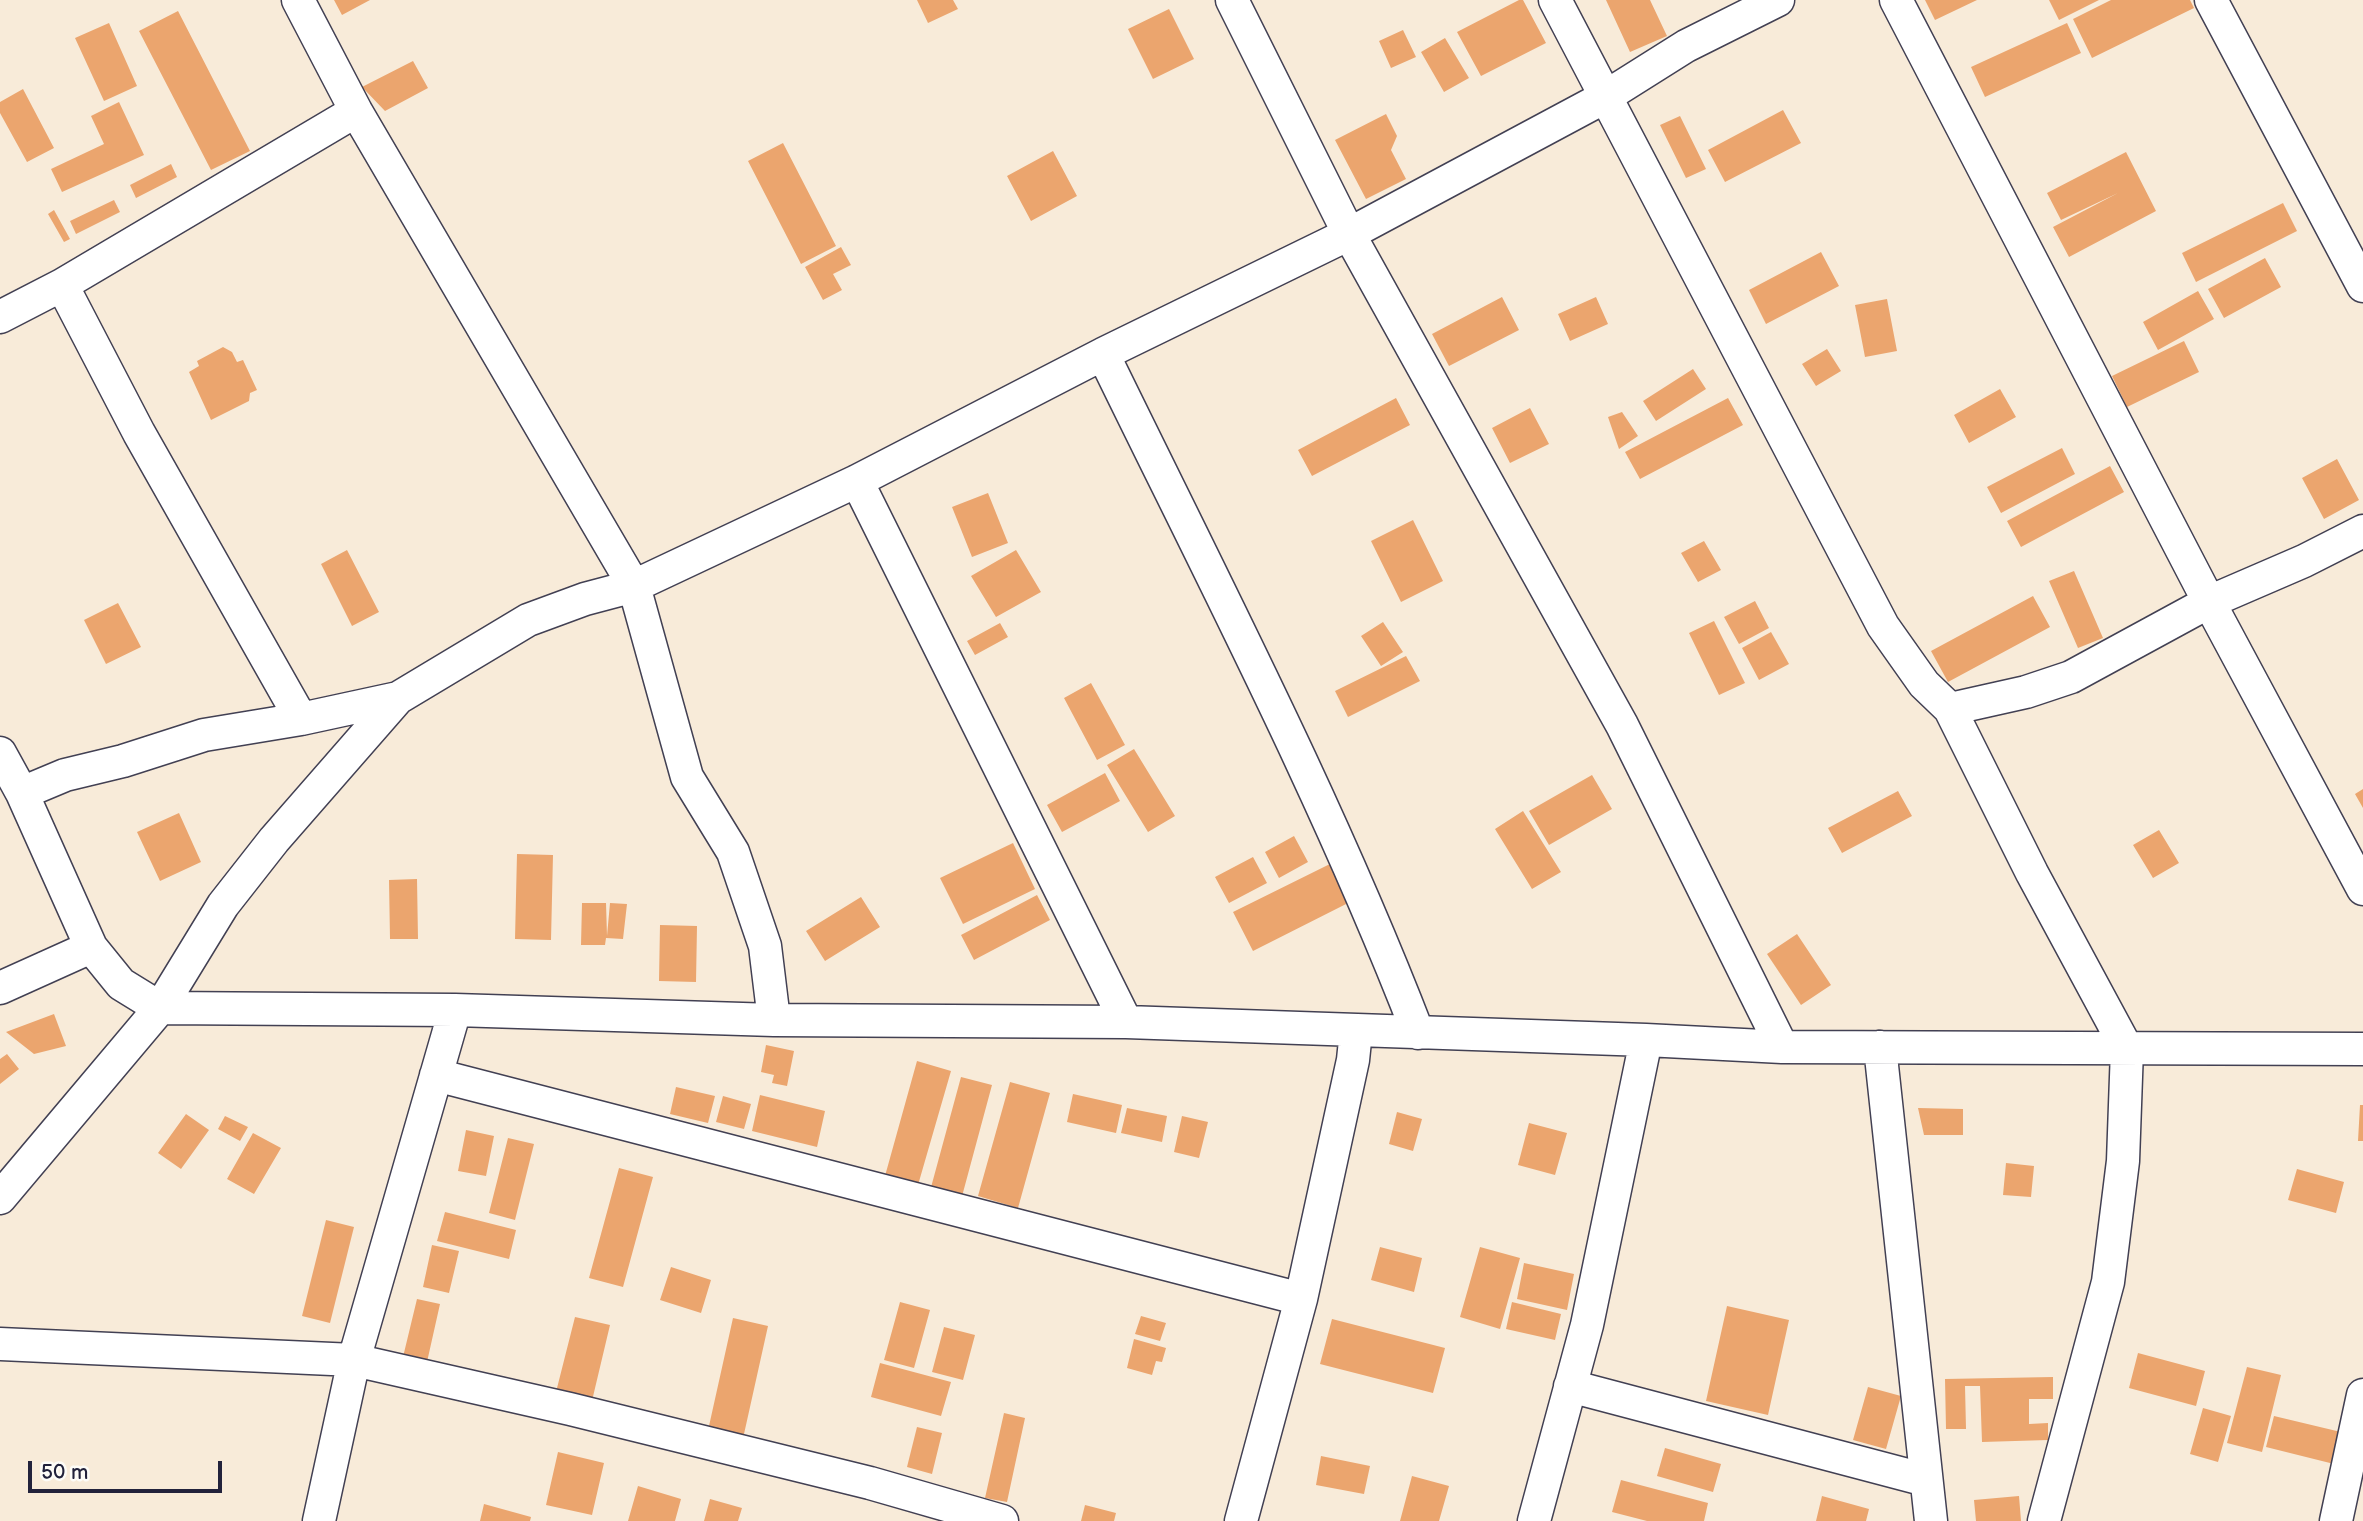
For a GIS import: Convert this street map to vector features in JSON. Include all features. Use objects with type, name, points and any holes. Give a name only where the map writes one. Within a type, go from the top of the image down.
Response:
[{"type":"street","points":[[298,0],[356,111],[634,586],[687,777],[733,852],[765,946],[774,1020]]},
{"type":"street","points":[[1232,0],[1349,234],[1622,725],[1782,1047]]},
{"type":"street","points":[[1555,0],[1883,626],[1924,684],[1950,709],[2032,873],[2127,1049],[2123,1161],[2108,1283],[2044,1521]]},
{"type":"street","points":[[0,1198],[160,1008],[223,905],[274,840],[398,698],[528,620],[585,599],[634,586],[857,481],[1103,354],[1349,234],[1605,97],[1686,46],[1778,0]]},
{"type":"street","points":[[1896,0],[2209,602],[2363,889]]},
{"type":"street","points":[[2211,0],[2363,286]]},
{"type":"street","points":[[0,317],[62,285],[356,111]]},
{"type":"street","points":[[62,285],[145,445],[301,719]]},
{"type":"street","points":[[1103,354],[1335,833],[1385,948],[1418,1033]]},
{"type":"street","points":[[857,481],[1126,1022]]},
{"type":"street","points":[[1950,709],[2025,692],[2071,677],[2209,602],[2304,561],[2363,531]]},
{"type":"street","points":[[22,793],[65,775],[123,761],[204,735],[301,719],[398,698]]},
{"type":"street","points":[[0,753],[22,793],[91,947],[121,984],[160,1008],[455,1010],[774,1020],[1126,1022],[1782,1047],[2363,1049]]},
{"type":"street","points":[[0,988],[91,947]]},
{"type":"street","points":[[319,1521],[354,1360],[455,1010]]},
{"type":"street","points":[[1241,1521],[1301,1299],[1353,1060],[1356,1031]]},
{"type":"street","points":[[1534,1521],[1587,1325],[1646,1040]]},
{"type":"street","points":[[1880,1047],[1931,1521]]},
{"type":"street","points":[[436,1075],[1301,1299]]},
{"type":"street","points":[[0,1344],[354,1360],[570,1409],[805,1467],[1002,1521]]},
{"type":"street","points":[[1570,1386],[1926,1480]]},
{"type":"street","points":[[2336,1521],[2363,1395]]},
{"type":"building","points":[[334,0],[370,0],[342,15]]},
{"type":"building","points":[[917,0],[953,0],[958,9],[928,23]]},
{"type":"building","points":[[1523,0],[1546,43],[1481,76],[1457,32]]},
{"type":"building","points":[[1606,0],[1650,0],[1667,36],[1630,52]]},
{"type":"building","points":[[1925,0],[1977,0],[1935,20]]},
{"type":"building","points":[[2049,0],[2099,0],[2059,20]]},
{"type":"building","points":[[2111,0],[2190,0],[2194,8],[2092,58],[2073,19]]},
{"type":"building","points":[[1169,9],[1194,59],[1153,79],[1128,29]]},
{"type":"building","points":[[178,11],[250,151],[211,170],[139,31]]},
{"type":"building","points":[[109,23],[137,86],[104,101],[75,38]]},
{"type":"building","points":[[2067,23],[2081,53],[1985,97],[1971,67]]},
{"type":"building","points":[[1403,30],[1416,57],[1391,68],[1379,41]]},
{"type":"building","points":[[1445,38],[1469,78],[1444,92],[1421,52]]},
{"type":"building","points":[[413,61],[428,88],[385,111],[362,87]]},
{"type":"building","points":[[23,89],[54,148],[27,162],[0,113],[0,102]]},
{"type":"building","points":[[119,102],[144,155],[62,192],[51,169],[104,144],[91,116]]},
{"type":"building","points":[[1783,110],[1801,143],[1725,182],[1708,150]]},
{"type":"building","points":[[1386,114],[1397,136],[1391,150],[1406,179],[1366,199],[1335,140]]},
{"type":"building","points":[[1680,116],[1706,169],[1686,178],[1660,125]]},
{"type":"building","points":[[783,143],[836,246],[801,264],[748,161]]},
{"type":"building","points":[[1053,151],[1077,196],[1031,221],[1007,176]]},
{"type":"building","points":[[2126,152],[2156,211],[2069,257],[2053,227],[2118,193],[2061,220],[2047,193]]},
{"type":"building","points":[[171,164],[177,177],[136,198],[130,185]]},
{"type":"building","points":[[114,200],[120,212],[76,234],[70,221]]},
{"type":"building","points":[[2283,203],[2297,231],[2196,282],[2182,253]]},
{"type":"building","points":[[54,210],[70,239],[64,242],[48,214]]},
{"type":"building","points":[[841,247],[851,265],[833,274],[842,290],[823,300],[805,267]]},
{"type":"building","points":[[1821,252],[1839,286],[1766,324],[1749,290]]},
{"type":"building","points":[[2265,258],[2281,287],[2224,318],[2208,289]]},
{"type":"building","points":[[2198,291],[2214,319],[2158,350],[2143,322]]},
{"type":"building","points":[[1502,297],[1519,330],[1449,366],[1432,334]]},
{"type":"building","points":[[1596,297],[1608,324],[1570,341],[1558,314]]},
{"type":"building","points":[[1887,299],[1897,351],[1865,357],[1855,305]]},
{"type":"building","points":[[2184,341],[2199,372],[2127,407],[2112,376]]},
{"type":"building","points":[[223,347],[232,352],[237,362],[243,360],[257,390],[250,393],[249,401],[211,420],[189,372],[199,366],[197,361]]},
{"type":"building","points":[[1827,349],[1841,371],[1816,386],[1802,364]]},
{"type":"building","points":[[1693,369],[1706,389],[1656,421],[1643,401]]},
{"type":"building","points":[[2000,389],[2016,417],[1969,443],[1954,415]]},
{"type":"building","points":[[1396,398],[1410,425],[1312,476],[1298,450]]},
{"type":"building","points":[[1728,398],[1743,425],[1640,479],[1625,452]]},
{"type":"building","points":[[1530,408],[1549,444],[1510,463],[1492,428]]},
{"type":"building","points":[[1622,412],[1638,436],[1619,449],[1608,417]]},
{"type":"building","points":[[2062,448],[2075,474],[2001,513],[1987,487]]},
{"type":"building","points":[[2337,459],[2359,500],[2324,519],[2302,478]]},
{"type":"building","points":[[2110,466],[2124,492],[2021,547],[2007,521]]},
{"type":"building","points":[[988,493],[1008,543],[972,557],[952,507]]},
{"type":"building","points":[[1413,520],[1443,581],[1401,602],[1371,541]]},
{"type":"building","points":[[1704,541],[1721,570],[1698,582],[1681,553]]},
{"type":"building","points":[[347,550],[379,612],[352,626],[321,564]]},
{"type":"building","points":[[1016,550],[1041,592],[996,617],[971,576]]},
{"type":"building","points":[[2074,571],[2103,638],[2078,648],[2049,581]]},
{"type":"building","points":[[2033,596],[2050,627],[1948,682],[1931,651]]},
{"type":"building","points":[[1755,601],[1769,628],[1739,644],[1724,617]]},
{"type":"building","points":[[118,603],[141,647],[106,664],[84,620]]},
{"type":"building","points":[[1714,621],[1745,683],[1719,695],[1689,633]]},
{"type":"building","points":[[1383,622],[1403,652],[1381,666],[1361,636]]},
{"type":"building","points":[[1000,623],[1008,637],[975,655],[967,641]]},
{"type":"building","points":[[1771,632],[1789,664],[1759,680],[1742,648]]},
{"type":"building","points":[[1406,656],[1420,681],[1348,717],[1335,691]]},
{"type":"building","points":[[1091,683],[1125,745],[1097,760],[1064,698]]},
{"type":"building","points":[[1134,749],[1175,816],[1148,832],[1107,765]]},
{"type":"building","points":[[1105,773],[1120,801],[1062,832],[1047,805]]},
{"type":"building","points":[[1592,775],[1612,809],[1549,845],[1529,811]]},
{"type":"building","points":[[2363,789],[2363,808],[2355,794]]},
{"type":"building","points":[[1898,791],[1912,816],[1842,853],[1828,828]]},
{"type":"building","points":[[1523,811],[1561,872],[1532,889],[1495,829]]},
{"type":"building","points":[[179,813],[201,862],[160,881],[137,832]]},
{"type":"building","points":[[2159,830],[2179,863],[2153,878],[2133,845]]},
{"type":"building","points":[[1294,836],[1308,862],[1279,878],[1265,852]]},
{"type":"building","points":[[1013,843],[1035,889],[963,924],[940,878]]},
{"type":"building","points":[[517,854],[553,855],[551,940],[515,939]]},
{"type":"building","points":[[1253,857],[1267,883],[1229,903],[1215,877]]},
{"type":"building","points":[[1336,861],[1356,899],[1253,951],[1233,912]]},
{"type":"building","points":[[417,879],[418,939],[390,939],[389,880]]},
{"type":"building","points":[[1037,895],[1050,920],[974,960],[961,935]]},
{"type":"building","points":[[861,897],[880,927],[825,961],[806,931]]},
{"type":"building","points":[[582,903],[606,903],[607,936],[610,903],[627,904],[623,939],[606,938],[605,945],[581,945]]},
{"type":"building","points":[[660,925],[697,926],[696,982],[659,981]]},
{"type":"building","points":[[1797,934],[1831,985],[1801,1005],[1767,954]]},
{"type":"building","points":[[54,1014],[66,1046],[34,1054],[6,1032]]},
{"type":"building","points":[[766,1045],[794,1051],[787,1086],[772,1083],[774,1075],[761,1072]]},
{"type":"building","points":[[7,1054],[19,1069],[0,1084],[0,1059]]},
{"type":"building","points":[[917,1061],[951,1071],[918,1185],[885,1176]]},
{"type":"building","points":[[961,1077],[992,1085],[961,1200],[930,1191]]},
{"type":"building","points":[[1010,1082],[1050,1093],[1018,1208],[978,1196]]},
{"type":"building","points":[[676,1087],[715,1096],[708,1123],[670,1114]]},
{"type":"building","points":[[1073,1094],[1122,1105],[1116,1133],[1067,1122]]},
{"type":"building","points":[[760,1095],[825,1111],[817,1147],[752,1131]]},
{"type":"building","points":[[723,1096],[751,1104],[744,1129],[716,1122]]},
{"type":"building","points":[[2360,1105],[2363,1105],[2363,1141],[2358,1141]]},
{"type":"building","points":[[1127,1108],[1167,1116],[1162,1142],[1121,1133]]},
{"type":"building","points":[[1918,1108],[1963,1109],[1963,1135],[1924,1135]]},
{"type":"building","points":[[1397,1112],[1422,1119],[1413,1151],[1389,1144]]},
{"type":"building","points":[[186,1114],[209,1130],[181,1169],[158,1153]]},
{"type":"building","points":[[225,1116],[248,1127],[240,1141],[218,1129]]},
{"type":"building","points":[[1182,1116],[1208,1122],[1199,1158],[1174,1152]]},
{"type":"building","points":[[1529,1123],[1567,1133],[1555,1175],[1518,1165]]},
{"type":"building","points":[[466,1130],[494,1136],[486,1176],[458,1171]]},
{"type":"building","points":[[253,1133],[281,1148],[254,1194],[227,1179]]},
{"type":"building","points":[[508,1138],[534,1144],[515,1220],[489,1213]]},
{"type":"building","points":[[2006,1163],[2034,1166],[2031,1197],[2003,1195]]},
{"type":"building","points":[[619,1168],[653,1177],[623,1287],[589,1278]]},
{"type":"building","points":[[2297,1169],[2344,1182],[2336,1213],[2288,1200]]},
{"type":"building","points":[[445,1212],[516,1230],[509,1259],[437,1241]]},
{"type":"building","points":[[326,1220],[354,1227],[330,1323],[302,1316]]},
{"type":"building","points":[[432,1245],[459,1251],[449,1293],[423,1287]]},
{"type":"building","points":[[1380,1247],[1422,1258],[1414,1292],[1371,1280]]},
{"type":"building","points":[[1480,1247],[1520,1258],[1500,1329],[1460,1317]]},
{"type":"building","points":[[1524,1263],[1574,1274],[1567,1310],[1517,1299]]},
{"type":"building","points":[[671,1267],[711,1280],[701,1313],[660,1300]]},
{"type":"building","points":[[417,1299],[440,1304],[427,1362],[403,1357]]},
{"type":"building","points":[[900,1302],[930,1310],[914,1368],[884,1360]]},
{"type":"building","points":[[1512,1302],[1561,1314],[1555,1340],[1506,1329]]},
{"type":"building","points":[[1727,1306],[1789,1320],[1768,1415],[1706,1401]]},
{"type":"building","points":[[1141,1316],[1166,1323],[1160,1341],[1135,1334]]},
{"type":"building","points":[[575,1317],[610,1325],[591,1405],[555,1396]]},
{"type":"building","points":[[733,1318],[768,1326],[742,1443],[707,1435]]},
{"type":"building","points":[[1332,1319],[1445,1348],[1433,1393],[1320,1364]]},
{"type":"building","points":[[944,1327],[975,1335],[963,1380],[932,1372]]},
{"type":"building","points":[[1134,1339],[1166,1348],[1162,1362],[1156,1361],[1152,1375],[1127,1368]]},
{"type":"building","points":[[2138,1353],[2205,1371],[2196,1406],[2129,1388]]},
{"type":"building","points":[[880,1363],[951,1382],[941,1416],[871,1397]]},
{"type":"building","points":[[2247,1367],[2281,1375],[2262,1452],[2227,1443]]},
{"type":"building","points":[[2053,1377],[2053,1399],[2029,1399],[2029,1424],[2048,1423],[2048,1440],[1982,1442],[1980,1386],[1965,1386],[1966,1429],[1946,1429],[1945,1379]]},
{"type":"building","points":[[1868,1387],[1901,1396],[1886,1449],[1853,1440]]},
{"type":"building","points":[[2203,1408],[2231,1416],[2218,1462],[2190,1454]]},
{"type":"building","points":[[1004,1413],[1025,1418],[1007,1502],[985,1498]]},
{"type":"building","points":[[2274,1416],[2345,1433],[2338,1465],[2266,1447]]},
{"type":"building","points":[[917,1427],[942,1433],[932,1474],[907,1467]]},
{"type":"building","points":[[1665,1448],[1721,1464],[1713,1492],[1657,1476]]},
{"type":"building","points":[[558,1452],[604,1463],[592,1515],[546,1505]]},
{"type":"building","points":[[1321,1456],[1370,1466],[1364,1494],[1316,1485]]},
{"type":"building","points":[[1412,1476],[1449,1486],[1439,1521],[1400,1521]]},
{"type":"building","points":[[1621,1480],[1708,1503],[1704,1521],[1647,1521],[1612,1512]]},
{"type":"building","points":[[638,1486],[681,1499],[675,1521],[628,1521]]},
{"type":"building","points":[[1822,1496],[1869,1509],[1866,1521],[1816,1521]]},
{"type":"building","points":[[2019,1496],[2021,1521],[1976,1521],[1974,1500]]},
{"type":"building","points":[[710,1499],[742,1508],[738,1521],[704,1521]]},
{"type":"building","points":[[484,1504],[531,1517],[530,1521],[480,1521]]},
{"type":"building","points":[[1085,1505],[1116,1513],[1114,1521],[1081,1521]]}]
